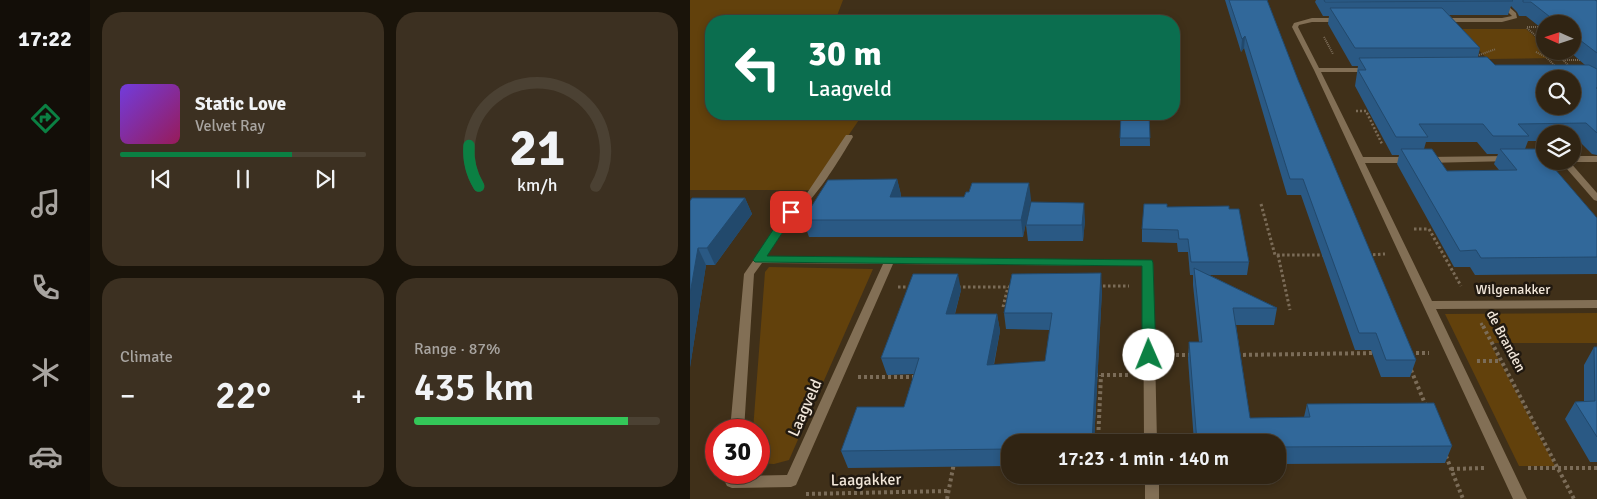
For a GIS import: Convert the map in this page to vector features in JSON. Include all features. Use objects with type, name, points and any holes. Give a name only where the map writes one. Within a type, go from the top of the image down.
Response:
[{"type":"street","points":[[1427,20],[1510,20],[1515,17],[1498,0]]},
{"type":"street","points":[[1352,20],[1303,21],[1296,24],[1295,28],[1317,70],[1520,499]]},
{"type":"street","points":[[1317,70],[1381,70]]},
{"type":"street","points":[[738,419],[749,274],[791,212],[808,198],[849,137]]},
{"type":"street","points":[[1581,159],[1597,158]]},
{"type":"street","points":[[1359,160],[1516,159]]},
{"type":"street","points":[[1572,170],[1597,198]]},
{"type":"street","points":[[759,260],[1148,263],[1152,434]]},
{"type":"street","name":"Laagveld","points":[[791,481],[889,262]]},
{"type":"street","name":"Wilgenakker","points":[[1428,305],[1597,304]]},
{"type":"street","points":[[770,481],[791,481]]},
{"type":"street","points":[[1152,484],[1152,499]]},
{"type":"path","points":[[1315,20],[1342,70]]},
{"type":"path","points":[[1510,20],[1526,27],[1536,36]]},
{"type":"path","points":[[1526,27],[1536,27]]},
{"type":"path","points":[[1524,33],[1530,30]]},
{"type":"path","points":[[1474,49],[1484,60]]},
{"type":"path","points":[[1479,55],[1496,50]]},
{"type":"path","points":[[1549,60],[1558,70]]},
{"type":"path","points":[[1563,60],[1573,70]]},
{"type":"path","points":[[1581,60],[1589,60]]},
{"type":"path","points":[[1336,112],[1366,111],[1390,160]]},
{"type":"path","points":[[1261,204],[1275,255],[1326,255]]},
{"type":"path","name":"de Branden","points":[[1392,230],[1430,229],[1574,499]]},
{"type":"path","points":[[1365,254],[1404,254]]},
{"type":"path","points":[[1278,255],[1290,310]]},
{"type":"path","points":[[1088,286],[1148,286]]},
{"type":"path","points":[[877,287],[914,287]]},
{"type":"path","points":[[952,287],[1018,287]]},
{"type":"path","points":[[1004,307],[1008,287]]},
{"type":"path","points":[[1430,415],[1405,353],[1451,352]]},
{"type":"path","points":[[1228,355],[1385,353]]},
{"type":"path","points":[[1149,355],[1198,355]]},
{"type":"path","points":[[1098,434],[1101,375]]},
{"type":"path","points":[[1092,376],[1150,375]]},
{"type":"path","points":[[838,377],[923,378]]},
{"type":"path","points":[[1444,451],[1464,499]]},
{"type":"path","points":[[946,499],[956,453]]},
{"type":"path","name":"Laagakker","points":[[791,481],[801,494],[948,491]]},
{"type":"shaded area","points":[[690,0],[843,0],[837,15],[705,15],[705,120],[859,120],[811,190],[690,190]]},
{"type":"shaded area","points":[[1460,29],[1526,29],[1536,38],[1536,58],[1487,59]]},
{"type":"shaded area","points":[[769,267],[873,269],[789,460],[774,464],[770,464],[770,419],[754,419],[765,272]]},
{"type":"shaded area","points":[[1597,313],[1597,343],[1490,343],[1555,466],[1519,466],[1445,314]]},
{"type":"building","points":[[1229,0],[1267,0],[1298,80],[1416,360],[1386,360],[1376,333],[1359,333],[1303,179],[1290,179],[1245,36],[1242,39]]},
{"type":"building","points":[[1324,0],[1512,0],[1513,1],[1325,2]]},
{"type":"building","points":[[1523,0],[1597,1],[1597,53],[1581,41],[1581,15],[1548,15],[1531,2],[1523,2]]},
{"type":"building","points":[[1330,8],[1442,8],[1480,48],[1355,48]]},
{"type":"building","points":[[1487,57],[1495,65],[1589,65],[1597,69],[1597,133],[1586,123],[1518,124],[1529,136],[1493,136],[1483,124],[1419,124],[1428,137],[1396,137],[1358,70],[1366,70],[1359,58]]},
{"type":"building","points":[[1121,120],[1149,120],[1150,138],[1120,138]]},
{"type":"building","points":[[1401,149],[1432,149],[1447,171],[1517,170],[1500,149],[1536,149],[1536,170],[1556,170],[1597,218],[1597,257],[1481,258],[1476,250],[1460,251]]},
{"type":"building","points":[[897,179],[890,197],[964,197],[966,192],[969,192],[972,183],[1029,183],[1021,220],[803,220],[828,180]]},
{"type":"building","points":[[692,198],[745,198],[707,248],[698,248],[690,294],[690,201]]},
{"type":"building","points":[[1031,202],[1084,203],[1082,225],[1026,225]]},
{"type":"building","points":[[1144,204],[1167,204],[1167,207],[1229,206],[1229,209],[1239,209],[1249,262],[1191,262],[1188,239],[1179,239],[1178,230],[1142,229]]},
{"type":"building","points":[[1194,268],[1277,308],[1233,308],[1250,418],[1310,417],[1307,404],[1434,403],[1452,446],[1286,447],[1286,434],[1196,434],[1189,342],[1202,342]]},
{"type":"building","points":[[1101,273],[1092,434],[1001,434],[1001,449],[841,451],[857,407],[904,407],[919,358],[881,358],[913,274],[958,274],[946,314],[997,314],[987,365],[1045,361],[1052,313],[1004,313],[1012,274]]},
{"type":"building","points":[[1594,347],[1597,347],[1597,437],[1575,402],[1595,401]]},
{"type":"route","points":[[791,212],[759,260],[1148,263],[1149,355]]}]
